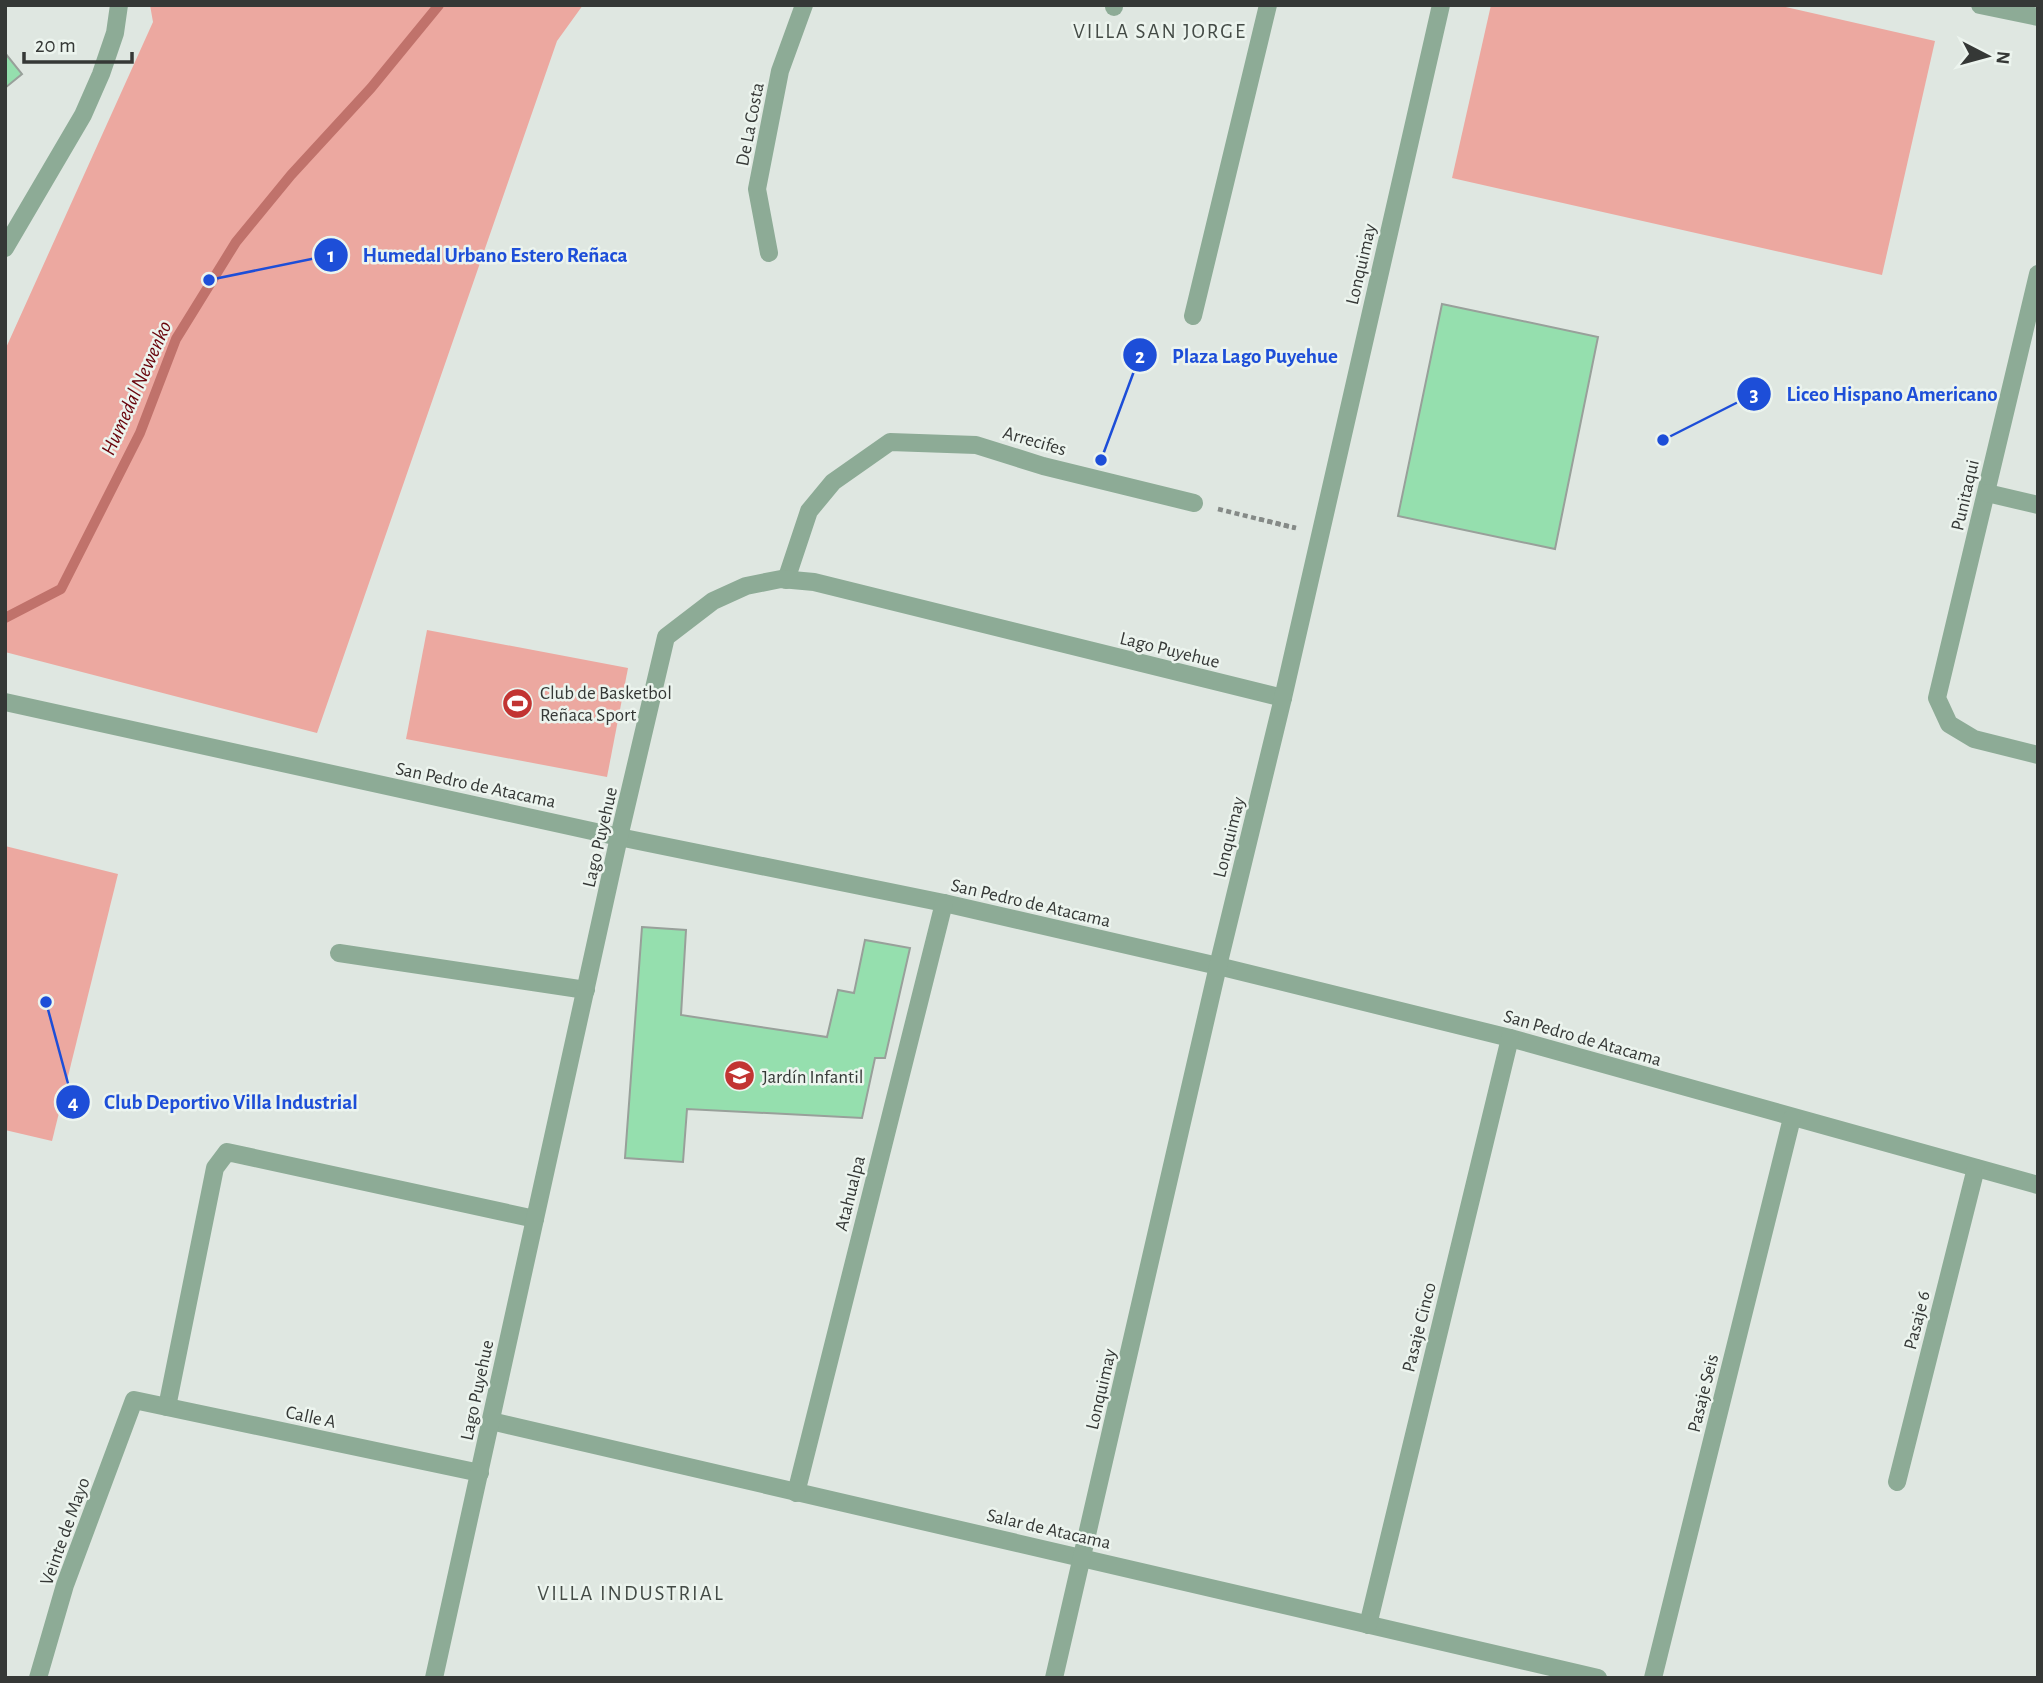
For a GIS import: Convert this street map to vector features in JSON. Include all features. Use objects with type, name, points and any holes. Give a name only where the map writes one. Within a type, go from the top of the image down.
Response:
[{"type":"street","points":[[5,248],[83,115],[115,33],[119,5]]},
{"type":"street","name":"De La Costa","points":[[769,253],[757,189],[780,71],[804,5]]},
{"type":"street","points":[[1194,316],[1268,5]]},
{"type":"street","name":"Lonquimay","points":[[1055,1678],[1441,5]]},
{"type":"street","points":[[1989,6],[2038,17]]},
{"type":"street","name":"Punitaqui","points":[[2038,274],[1937,698],[1949,724],[1974,739],[2038,755]]},
{"type":"street","name":"Arrecifes","points":[[786,580],[809,511],[833,482],[890,442],[976,445],[1043,466],[1194,503]]},
{"type":"street","points":[[1987,493],[2038,505]]},
{"type":"street","name":"Lago Puyehue","points":[[435,1678],[666,636],[713,601],[746,586],[786,580],[814,582],[1283,698]]},
{"type":"street","name":"San Pedro de Atacama","points":[[5,702],[620,837],[944,903],[1218,966],[1510,1038],[2038,1185]]},
{"type":"street","name":"Atahualpa","points":[[796,1493],[944,903]]},
{"type":"street","points":[[339,953],[586,990]]},
{"type":"street","name":"Pasaje Cinco","points":[[1368,1625],[1510,1038]]},
{"type":"street","name":"Pasaje Seis","points":[[1653,1678],[1792,1118]]},
{"type":"street","points":[[167,1407],[215,1168],[227,1152],[535,1219]]},
{"type":"street","name":"Pasaje 6","points":[[1897,1482],[1976,1168]]},
{"type":"street","name":"Calle A","points":[[134,1400],[480,1473]]},
{"type":"street","name":"Veinte de Mayo","points":[[38,1678],[65,1585],[134,1400]]},
{"type":"street","name":"Salar de Atacama","points":[[491,1421],[796,1493],[1084,1556],[1598,1678]]},
{"type":"path","points":[[1194,503],[1320,534]]},
{"type":"path","points":[[1259,519],[1320,534]]},
{"type":"shaded area","name":"Humedal Newenko","points":[[150,5],[583,5],[557,41],[317,733],[5,652],[5,350],[153,22]]},
{"type":"shaded area","points":[[1491,5],[1777,5],[1935,41],[1882,275],[1452,178]]},
{"type":"shaded area","name":"Club de Basketbol Reñaca Sport","points":[[427,630],[628,668],[607,777],[406,739]]},
{"type":"shaded area","points":[[5,846],[118,874],[52,1141],[5,1130]]},
{"type":"building","points":[[5,53],[22,74],[5,88]]},
{"type":"building","points":[[1442,304],[1598,337],[1555,549],[1398,516]]},
{"type":"building","points":[[642,927],[686,930],[681,1015],[827,1037],[838,990],[854,993],[865,940],[910,948],[885,1058],[875,1058],[862,1118],[687,1109],[683,1162],[625,1158]]},
{"type":"waterway","name":"Humedal Newenko","points":[[5,618],[61,589],[140,433],[176,339],[236,242],[291,175],[371,88],[439,5]]},
{"type":"place","name":"Humedal Urbano Estero Reñaca","points":[[209,280]]},
{"type":"place","name":"Liceo Hispano Americano","points":[[1663,440]]},
{"type":"place","name":"Plaza Lago Puyehue","points":[[1101,460]]},
{"type":"place","name":"Club de Basketbol Reñaca Sport","points":[[517,703]]},
{"type":"place","name":"Club Deportivo Villa Industrial","points":[[46,1002]]},
{"type":"place","name":"Jardín Infantil","points":[[739,1076]]},
{"type":"district","name":"VILLA SAN JORGE","points":[[1160,31]]},
{"type":"district","name":"VILLA INDUSTRIAL","points":[[631,1593]]}]
